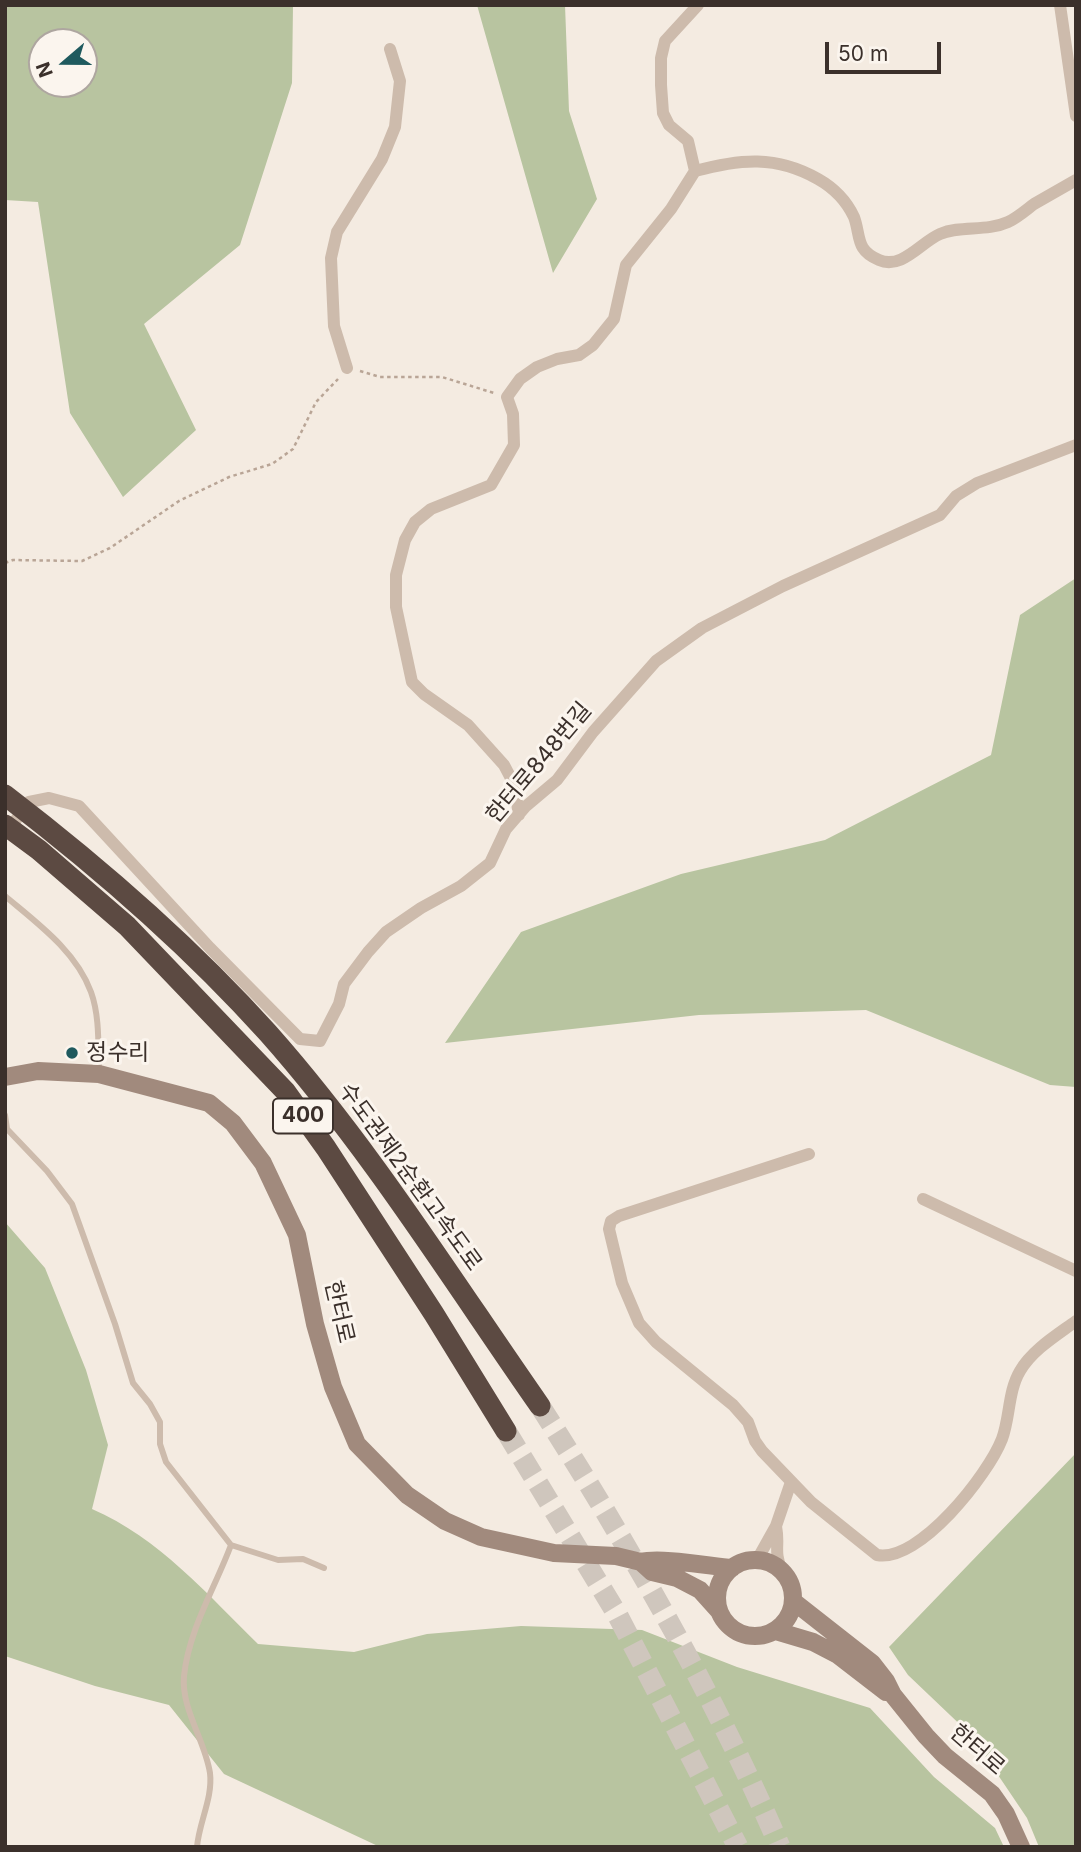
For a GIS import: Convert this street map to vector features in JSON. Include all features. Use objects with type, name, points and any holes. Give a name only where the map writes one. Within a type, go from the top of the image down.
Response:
[{"type":"highway","name":"수도권제2순환고속도로","points":[[5,795],[137,903],[198,960],[269,1034],[377,1172],[540,1406]]},
{"type":"highway","name":"400","points":[[5,825],[127,926],[285,1091],[326,1148],[434,1314],[506,1431]]},
{"type":"main road","name":"한터로","points":[[5,1077],[38,1071],[99,1073],[209,1103],[233,1124],[263,1163],[297,1235],[315,1324],[332,1387],[357,1444],[407,1495],[445,1521],[481,1537],[554,1553],[616,1556],[641,1562],[652,1572],[677,1578],[700,1590],[719,1609]]},
{"type":"main road","name":"한터로","points":[[641,1562],[654,1558],[674,1563],[732,1568]]},
{"type":"main road","points":[[757,1560],[768,1562],[782,1572],[792,1589],[793,1601],[785,1623],[765,1635],[753,1637],[732,1629],[723,1620],[719,1609],[719,1586],[732,1568],[744,1561],[757,1560]]},
{"type":"main road","name":"한터로","points":[[793,1601],[872,1663],[886,1681],[892,1695],[944,1756],[992,1794],[1006,1814],[1021,1847]]},
{"type":"main road","name":"한터로","points":[[776,1630],[813,1642],[838,1655],[862,1672],[878,1688],[892,1695]]},
{"type":"street","points":[[695,171],[688,141],[669,125],[663,113],[660,85],[665,41],[698,5]]},
{"type":"street","points":[[1060,5],[1076,116]]},
{"type":"street","points":[[347,368],[334,326],[331,258],[337,232],[382,159],[395,127],[400,81],[390,49]]},
{"type":"street","points":[[519,815],[514,784],[504,765],[468,725],[411,682],[396,607],[396,575],[405,540],[415,523],[431,509],[491,485],[514,445],[513,414],[507,397],[520,379],[537,367],[557,359],[579,355],[593,345],[614,319],[626,265],[671,209],[695,171],[724,163],[764,160],[795,167],[836,190],[854,218],[857,239],[865,250],[878,260],[887,262],[902,260],[926,241],[943,232],[989,228],[1009,222],[1076,180]]},
{"type":"street","name":"한터로848번길","points":[[5,835],[29,802],[49,798],[79,806],[209,948],[300,1039],[320,1041],[339,1004],[344,984],[368,952],[386,932],[421,908],[461,886],[490,863],[506,829],[557,780],[593,732],[656,661],[702,628],[783,586],[940,515],[956,496],[977,484],[1076,445]]},
{"type":"street","points":[[809,1154],[619,1216],[611,1222],[609,1229],[622,1283],[639,1323],[656,1342],[733,1405],[748,1422],[762,1451],[811,1502],[877,1555],[891,1556],[901,1552],[920,1540],[960,1503],[993,1458],[1002,1440],[1019,1372],[1044,1345],[1076,1321]]},
{"type":"street","points":[[923,1199],[1076,1271]]},
{"type":"street","points":[[757,1560],[776,1526],[791,1482]]},
{"type":"street","points":[[776,1526],[778,1535],[775,1551],[782,1572]]},
{"type":"lane","points":[[5,896],[51,934],[80,969],[91,993],[96,1016],[99,1073]]},
{"type":"lane","points":[[5,1115],[7,1129],[47,1171],[72,1204],[115,1324],[133,1384],[150,1404],[160,1422],[160,1444],[166,1462],[231,1545],[278,1560],[303,1559],[324,1568]]},
{"type":"lane","points":[[197,1847],[198,1832],[210,1791],[210,1775],[205,1749],[184,1693],[184,1677],[194,1632],[231,1545]]},
{"type":"path","points":[[5,563],[13,560],[82,561],[110,548],[178,501],[229,477],[272,464],[293,449],[316,402],[347,368],[380,377],[442,377],[507,397]]},
{"type":"green space","points":[[5,5],[293,5],[292,83],[240,245],[144,324],[196,430],[123,497],[70,413],[38,202],[5,200]]},
{"type":"green space","points":[[477,5],[565,5],[569,111],[597,199],[553,273]]},
{"type":"green space","points":[[1076,578],[1076,1087],[1050,1085],[866,1010],[699,1015],[445,1043],[521,932],[681,874],[825,840],[991,755],[1020,615]]},
{"type":"green space","points":[[5,1222],[45,1268],[86,1370],[108,1445],[92,1509],[139,1535],[161,1551],[258,1644],[354,1652],[427,1634],[521,1626],[642,1630],[737,1667],[870,1708],[934,1777],[995,1828],[1004,1847],[380,1847],[224,1774],[169,1705],[95,1686],[5,1656]]},
{"type":"green space","points":[[1076,1453],[1076,1847],[1039,1847],[1027,1818],[971,1735],[908,1675],[889,1647]]},
{"type":"tunnel","points":[[540,1406],[606,1512],[699,1677],[780,1847]]},
{"type":"tunnel","points":[[506,1431],[617,1614],[738,1847]]},
{"type":"place","name":"정수리","points":[[72,1053]]}]
